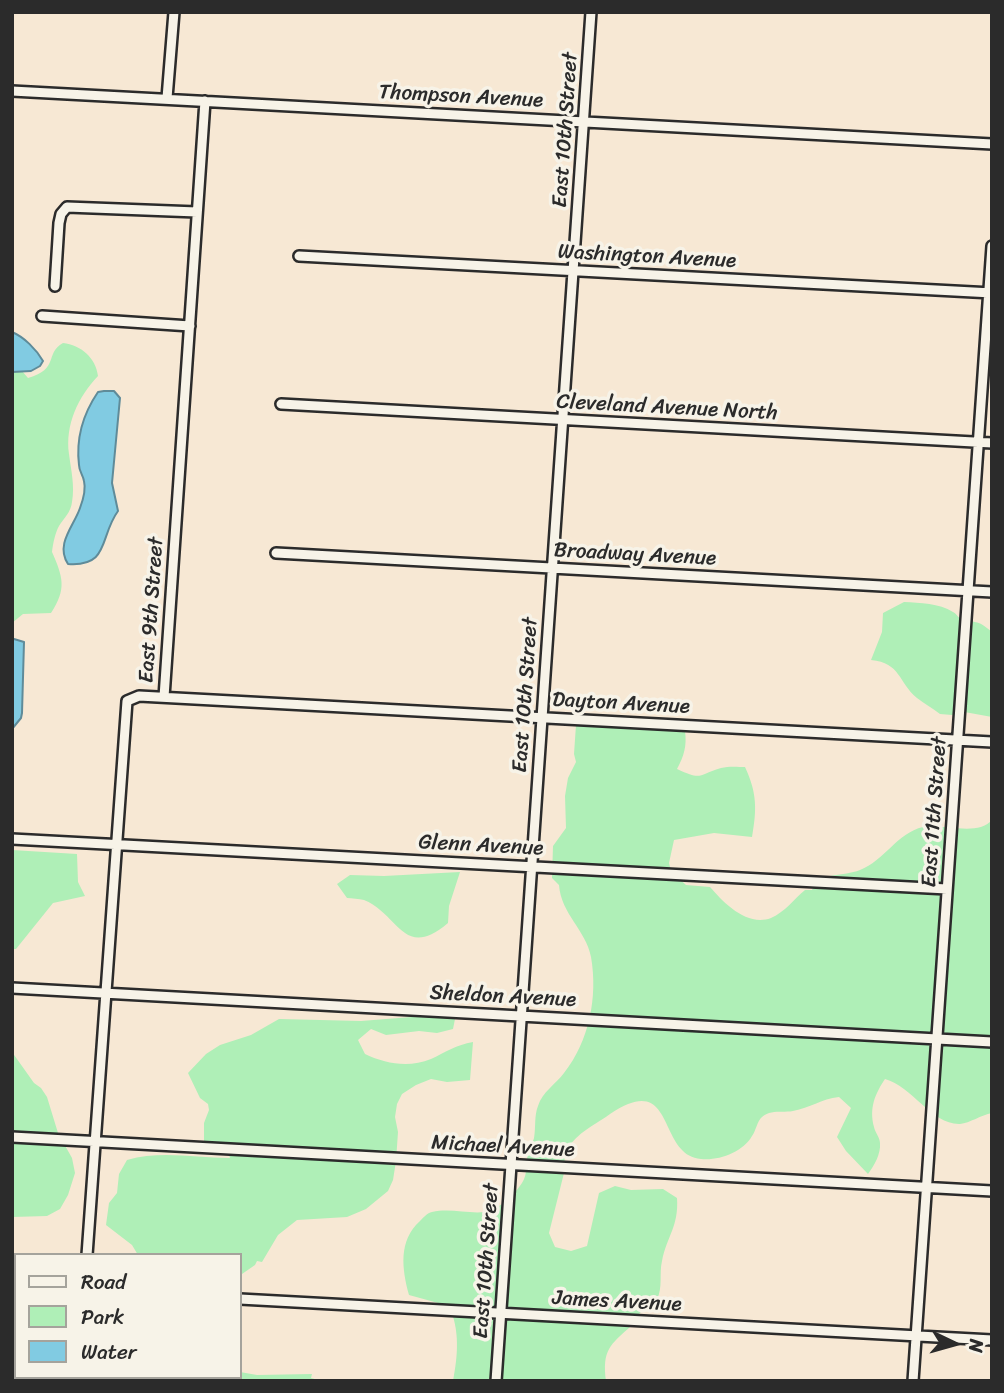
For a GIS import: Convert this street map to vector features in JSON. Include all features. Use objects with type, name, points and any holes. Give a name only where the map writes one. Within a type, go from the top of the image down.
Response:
[{"type":"street","points":[[167,99],[174,12]]},
{"type":"street","name":"East 10th Street","points":[[496,1381],[591,12]]},
{"type":"street","name":"Thompson Avenue","points":[[12,91],[992,144]]},
{"type":"street","name":"East 9th Street","points":[[87,1253],[127,701],[139,696],[164,697],[205,101]]},
{"type":"street","points":[[55,286],[59,223],[61,214],[67,207],[197,212]]},
{"type":"street","name":"East 11th Street","points":[[913,1381],[992,246]]},
{"type":"street","name":"Washington Avenue","points":[[299,256],[990,293]]},
{"type":"street","points":[[42,316],[190,326]]},
{"type":"street","name":"Cleveland Avenue North","points":[[281,404],[992,443]]},
{"type":"street","name":"Broadway Avenue","points":[[276,553],[992,592]]},
{"type":"street","name":"Dayton Avenue","points":[[164,697],[992,742]]},
{"type":"street","name":"Glenn Avenue","points":[[12,839],[947,889]]},
{"type":"street","name":"Sheldon Avenue","points":[[12,988],[992,1042]]},
{"type":"street","name":"Michael Avenue","points":[[12,1137],[992,1191]]},
{"type":"street","name":"James Avenue","points":[[242,1299],[992,1340]]},
{"type":"green space","points":[[63,343],[76,346],[91,358],[98,376],[79,402],[69,433],[72,502],[54,539],[52,552],[61,576],[61,590],[51,613],[23,614],[12,623],[12,372],[22,371],[28,378],[38,374],[48,366],[57,347]]},
{"type":"green space","points":[[904,602],[942,607],[962,619],[980,623],[992,632],[992,717],[959,711],[952,715],[940,714],[917,698],[894,669],[871,660],[882,632],[883,613]]},
{"type":"green space","points":[[576,725],[685,731],[684,751],[677,769],[691,775],[700,776],[724,767],[745,767],[755,801],[752,837],[714,833],[674,840],[669,863],[671,871],[686,885],[710,887],[737,912],[753,919],[771,918],[805,890],[812,890],[827,877],[869,866],[914,830],[931,826],[978,828],[992,820],[992,1113],[960,1124],[950,1123],[931,1112],[904,1089],[885,1079],[873,1107],[874,1127],[880,1141],[875,1164],[868,1174],[837,1137],[851,1108],[839,1097],[799,1110],[765,1115],[743,1147],[723,1157],[708,1159],[687,1154],[677,1144],[656,1107],[646,1101],[631,1103],[586,1130],[565,1151],[564,1173],[549,1233],[555,1247],[571,1251],[587,1246],[599,1193],[615,1186],[631,1190],[663,1189],[677,1198],[674,1224],[662,1261],[659,1295],[609,1349],[605,1362],[606,1381],[453,1381],[457,1343],[453,1315],[449,1306],[409,1295],[404,1265],[405,1246],[413,1229],[429,1213],[490,1211],[515,1192],[525,1176],[540,1101],[573,1060],[590,1018],[593,987],[591,957],[584,938],[564,905],[559,885],[552,878],[553,846],[566,828],[565,796],[568,778],[576,762]]},
{"type":"green space","points":[[12,850],[77,854],[78,882],[85,896],[53,903],[16,949],[12,949]]},
{"type":"green space","points":[[460,872],[449,906],[448,923],[421,937],[402,931],[386,915],[364,900],[347,898],[337,884],[350,875]]},
{"type":"green space","points":[[424,1016],[455,1019],[453,1029],[437,1033],[419,1031],[386,1035],[371,1029],[358,1040],[365,1054],[389,1062],[423,1062],[473,1042],[470,1080],[447,1082],[431,1079],[402,1094],[395,1117],[398,1132],[393,1180],[388,1191],[366,1209],[347,1217],[297,1220],[278,1235],[262,1262],[257,1261],[242,1274],[242,1253],[137,1253],[132,1245],[106,1225],[109,1203],[117,1193],[119,1174],[127,1160],[153,1155],[230,1158],[226,1147],[204,1146],[204,1123],[209,1110],[208,1104],[200,1098],[188,1073],[206,1054],[220,1045],[251,1035],[279,1019],[361,1021]]},
{"type":"green space","points":[[12,1052],[47,1097],[58,1133],[72,1158],[75,1173],[68,1195],[60,1209],[47,1216],[12,1217]]},
{"type":"green space","points":[[14,1299],[14,1379],[242,1379],[242,1372],[257,1375],[312,1374],[311,1378],[322,1381],[12,1381]]},
{"type":"water","points":[[12,332],[37,352],[43,361],[40,366],[31,371],[12,372]]},
{"type":"water","points":[[114,391],[120,398],[112,483],[118,511],[97,555],[91,561],[68,564],[65,542],[80,508],[84,491],[78,456],[80,437],[93,400],[98,392]]},
{"type":"water","points":[[12,640],[24,642],[22,713],[12,729]]}]
